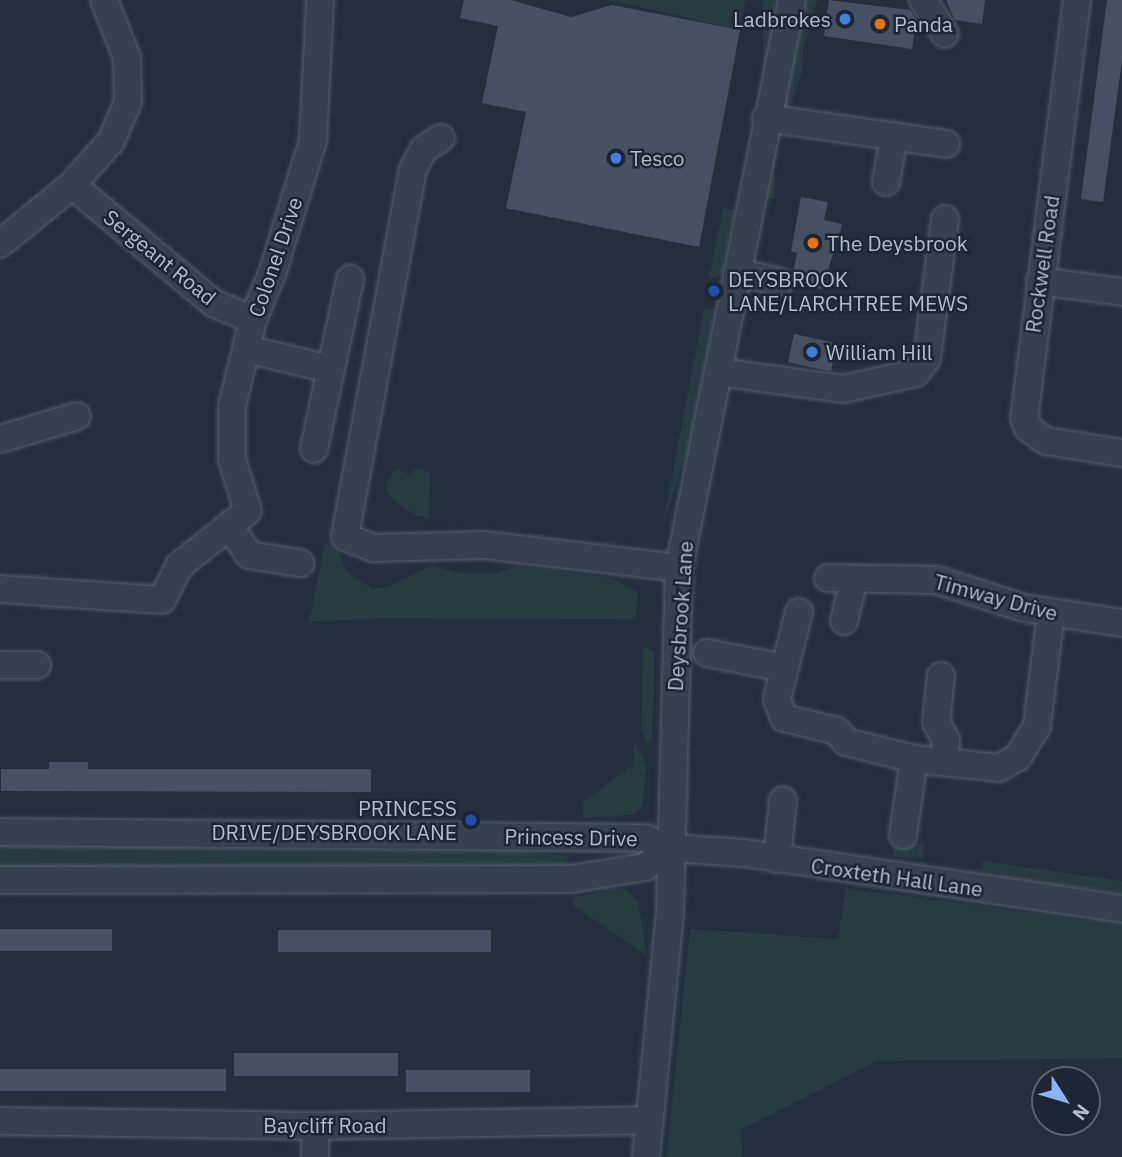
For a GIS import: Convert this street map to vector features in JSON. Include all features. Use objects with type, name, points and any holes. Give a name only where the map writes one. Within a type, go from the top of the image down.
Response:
[{"type":"street","points":[[0,244],[72,185],[111,141],[128,102],[127,58],[104,0]]},
{"type":"street","name":"Colonel Drive","points":[[300,563],[249,555],[238,519],[232,460],[232,406],[253,320],[273,271],[313,140],[320,0]]},
{"type":"street","name":"Deysbrook Lane","points":[[646,1157],[669,924],[679,568],[766,118],[792,0]]},
{"type":"street","points":[[923,0],[945,34]]},
{"type":"street","name":"Rockwell Road","points":[[1077,0],[1023,404],[1028,428],[1046,441],[1122,453]]},
{"type":"street","points":[[766,118],[946,144]]},
{"type":"street","points":[[886,182],[894,136]]},
{"type":"street","points":[[441,138],[424,149],[413,169],[345,537],[374,548],[484,545],[679,568]]},
{"type":"street","name":"Sergeant Road","points":[[72,185],[213,303],[253,320]]},
{"type":"street","points":[[718,372],[843,389],[916,373],[927,358],[945,219]]},
{"type":"street","points":[[737,272],[780,282]]},
{"type":"street","points":[[314,449],[349,279]]},
{"type":"street","points":[[1040,281],[1122,292]]},
{"type":"street","points":[[246,349],[330,369]]},
{"type":"street","points":[[0,439],[77,416]]},
{"type":"street","points":[[0,589],[162,600],[178,566],[238,519]]},
{"type":"street","name":"Timway Drive","points":[[828,578],[936,580],[1051,614],[1122,623]]},
{"type":"street","points":[[844,621],[854,579]]},
{"type":"street","points":[[799,612],[777,699],[784,718],[836,730],[846,742],[914,759],[999,768],[1009,765],[1026,748],[1037,726],[1051,614]]},
{"type":"street","points":[[707,653],[784,668]]},
{"type":"street","points":[[0,665],[37,665]]},
{"type":"street","points":[[940,676],[936,722],[946,740],[944,762]]},
{"type":"street","points":[[903,835],[914,759]]},
{"type":"street","points":[[777,859],[783,800]]},
{"type":"street","name":"Princess Drive","points":[[0,832],[575,836],[645,838],[671,848]]},
{"type":"street","points":[[571,879],[588,859],[575,836]]},
{"type":"street","name":"Princess Drive","points":[[0,880],[571,879],[645,867],[671,848]]},
{"type":"street","name":"Croxteth Hall Lane","points":[[671,848],[777,859],[1122,909]]},
{"type":"street","name":"Baycliff Road","points":[[0,1121],[315,1126],[650,1120]]},
{"type":"street","points":[[315,1126],[315,1157]]},
{"type":"green space","points":[[609,0],[746,0],[740,30]]},
{"type":"green space","points":[[763,0],[775,0],[775,199],[763,199]]},
{"type":"green space","points":[[803,0],[817,0],[803,50],[802,74],[787,115],[782,107]]},
{"type":"green space","points":[[723,208],[735,210],[721,275],[714,278],[709,277]]},
{"type":"green space","points":[[704,308],[715,310],[689,448],[663,524]]},
{"type":"green space","points":[[414,468],[430,472],[429,518],[415,515],[391,498],[385,485],[396,469],[411,474]]},
{"type":"green space","points":[[325,542],[339,552],[346,572],[373,589],[387,587],[432,565],[458,573],[493,574],[517,565],[611,578],[638,592],[635,619],[381,618],[309,622]]},
{"type":"green space","points":[[643,647],[653,651],[655,658],[652,740],[648,743],[641,730]]},
{"type":"green space","points":[[634,742],[647,766],[642,807],[632,815],[583,818],[583,802],[633,765]]},
{"type":"green space","points":[[895,841],[924,844],[922,859],[893,856]]},
{"type":"green space","points":[[0,845],[525,852],[569,856],[566,864],[544,870],[0,868]]},
{"type":"green space","points":[[982,861],[1122,881],[1122,893],[988,875],[983,873]]},
{"type":"green space","points":[[614,888],[626,890],[638,902],[647,956],[573,905],[573,898]]},
{"type":"green space","points":[[846,888],[1122,925],[1122,1058],[877,1061],[741,1130],[742,1157],[666,1157],[690,929],[838,939]]},
{"type":"building","name":"Tesco","points":[[464,0],[511,0],[571,17],[612,5],[740,30],[699,247],[506,208],[526,112],[482,103],[498,26],[460,18]]},
{"type":"building","points":[[829,0],[910,10],[916,19],[912,49],[824,36]]},
{"type":"building","points":[[946,0],[985,0],[982,24],[955,20]]},
{"type":"building","points":[[1107,0],[1122,0],[1122,60],[1103,202],[1081,199]]},
{"type":"building","name":"The Deysbrook","points":[[801,197],[828,202],[824,220],[842,224],[839,238],[831,236],[833,254],[822,289],[798,285],[793,274],[797,253],[791,251]]},
{"type":"building","name":"William Hill","points":[[794,334],[837,343],[831,372],[788,362]]},
{"type":"building","points":[[49,762],[88,762],[88,769],[371,769],[371,792],[1,791],[1,769],[49,769]]},
{"type":"building","points":[[0,929],[112,929],[112,951],[0,951]]},
{"type":"building","points":[[278,930],[491,930],[491,952],[278,952]]},
{"type":"building","points":[[234,1053],[398,1053],[398,1076],[234,1076]]},
{"type":"building","points":[[0,1069],[226,1069],[226,1091],[0,1091]]},
{"type":"building","points":[[406,1070],[530,1070],[530,1092],[406,1092]]},
{"type":"place","name":"Ladbrokes","points":[[845,19]]},
{"type":"place","name":"Panda","points":[[880,24]]},
{"type":"place","name":"Tesco","points":[[616,158]]},
{"type":"place","name":"The Deysbrook","points":[[813,243]]},
{"type":"place","name":"DEYSBROOK LANE/LARCHTREE MEWS","points":[[714,291]]},
{"type":"place","name":"William Hill","points":[[812,352]]},
{"type":"place","name":"PRINCESS DRIVE/DEYSBROOK LANE","points":[[471,820]]}]
